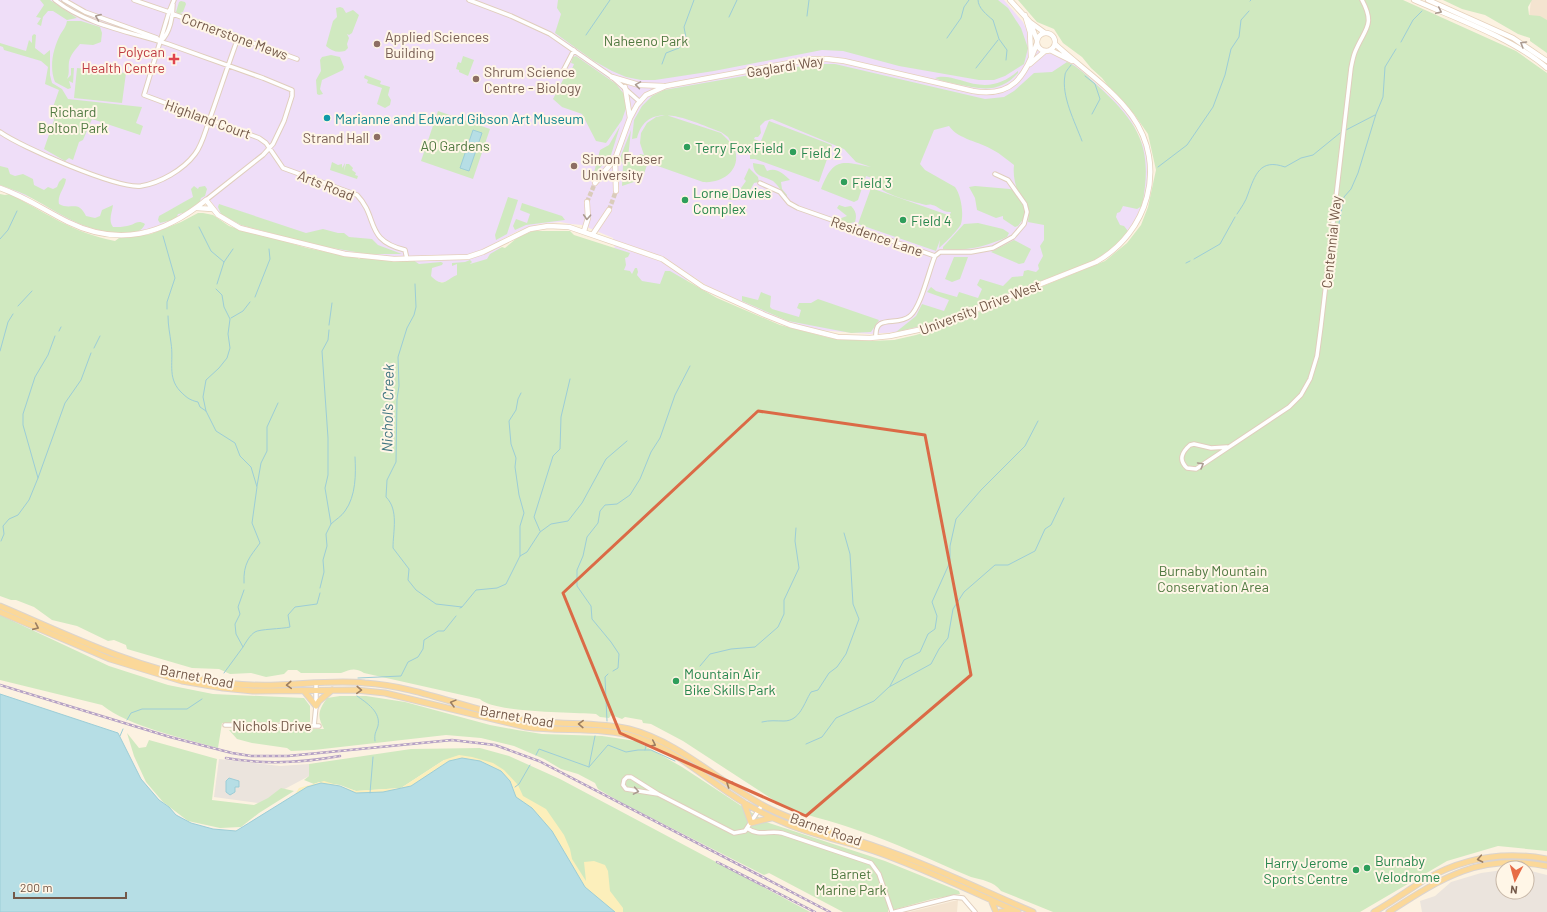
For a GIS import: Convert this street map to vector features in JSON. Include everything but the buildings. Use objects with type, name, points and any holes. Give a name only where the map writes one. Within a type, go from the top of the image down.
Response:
[{"type":"main road","name":"Barnet Road","points":[[0,606],[112,654],[172,673],[224,683],[253,685],[360,682],[378,684],[522,720],[608,726],[633,730],[651,736],[670,746],[762,805],[802,822],[905,857],[1033,912]]},
{"type":"main road","name":"Barnet Road","points":[[0,612],[110,659],[165,677],[223,688],[253,691],[332,690],[385,693],[526,727],[546,730],[608,731],[632,736],[651,742],[668,751],[744,803],[772,818],[903,862],[1017,911]]},
{"type":"main road","points":[[304,691],[316,706],[319,701],[332,690]]},
{"type":"main road","points":[[744,803],[751,823],[772,818]]},
{"type":"main road","points":[[1374,912],[1427,879],[1462,863],[1493,857],[1510,856],[1547,859]]},
{"type":"main road","points":[[1389,912],[1431,885],[1463,870],[1510,862],[1547,866]]},
{"type":"main road","points":[[991,900],[996,912]]},
{"type":"main road","points":[[1001,912],[1017,911]]},
{"type":"street","points":[[0,188],[28,199],[75,226],[92,232],[111,235],[136,235],[158,230],[174,223],[197,208],[270,148],[279,135],[292,96],[290,88],[160,42],[155,42],[99,23],[67,9],[55,0]]},
{"type":"street","points":[[64,0],[85,12],[157,38],[160,42]]},
{"type":"street","points":[[134,0],[169,12]]},
{"type":"street","points":[[469,0],[541,29],[612,77],[640,102]]},
{"type":"street","points":[[1010,0],[1030,22],[1040,48],[1047,50],[1055,44],[1053,36],[1045,33],[1030,22]]},
{"type":"street","name":"Centennial Way","points":[[1227,447],[1211,448],[1192,444],[1186,449],[1182,460],[1187,468],[1196,468],[1281,413],[1295,402],[1305,389],[1313,372],[1321,326],[1350,68],[1354,52],[1368,26],[1368,13],[1362,0]]},
{"type":"street","points":[[1414,0],[1500,38],[1533,57],[1547,68]]},
{"type":"street","points":[[1428,0],[1513,38],[1547,61]]},
{"type":"street","points":[[160,42],[169,12],[174,2]]},
{"type":"street","points":[[160,42],[165,37],[173,14],[174,2]]},
{"type":"street","name":"Cornerstone Mews","points":[[173,14],[297,59]]},
{"type":"street","points":[[1025,15],[1030,32],[1030,64]]},
{"type":"street","points":[[1037,42],[1040,35],[1045,33]]},
{"type":"street","points":[[0,132],[20,144],[117,184],[140,186],[166,177],[184,165],[195,153],[210,119],[238,38]]},
{"type":"street","name":"Highland Court","points":[[160,42],[145,86],[144,95],[259,138],[270,148]]},
{"type":"street","name":"Gaglardi Way","points":[[1030,64],[1037,42]]},
{"type":"street","name":"University Drive West","points":[[206,200],[212,209],[227,221],[240,228],[331,252],[359,256],[407,259],[468,257],[484,252],[522,232],[539,227],[557,226],[589,232],[662,259],[703,287],[729,300],[790,325],[838,337],[876,337],[932,327],[971,313],[1096,262],[1114,250],[1130,234],[1141,216],[1149,193],[1150,165],[1146,143],[1138,124],[1126,108],[1055,44]]},
{"type":"street","points":[[561,75],[574,50]]},
{"type":"street","name":"Gaglardi Way","points":[[595,183],[615,159],[630,118],[640,102],[651,92],[666,86],[800,61],[827,59],[844,61],[972,91],[992,93],[1014,84],[1030,64],[1047,50]]},
{"type":"street","name":"University Drive West","points":[[1047,50],[1077,63]]},
{"type":"street","points":[[612,77],[639,85],[666,86]]},
{"type":"street","points":[[625,87],[630,118]]},
{"type":"street","name":"Arts Road","points":[[270,148],[283,168],[357,195],[365,204],[376,233],[386,244],[405,250],[407,259]]},
{"type":"street","name":"Gaglardi Way","points":[[615,159],[616,191]]},
{"type":"street","name":"Residence Lane","points":[[760,183],[780,192],[789,203],[798,208],[935,256],[940,252],[971,252],[993,248],[1007,241],[1024,224],[1027,212],[1025,204],[1008,180],[995,174]]},
{"type":"street","points":[[587,202],[589,232]]},
{"type":"street","points":[[197,208],[212,209]]},
{"type":"street","points":[[589,232],[609,210]]},
{"type":"street","points":[[876,337],[876,328],[880,323],[884,321],[901,321],[914,313],[935,256]]},
{"type":"street","points":[[314,726],[316,683]]},
{"type":"street","name":"Nichols Drive","points":[[225,725],[319,726]]},
{"type":"street","points":[[658,794],[628,789],[624,786],[623,781],[630,777],[658,794],[729,832],[739,833],[747,828],[762,805]]},
{"type":"street","name":"Barnet Road","points":[[747,828],[760,834],[772,832],[782,833],[868,861],[879,874],[892,912]]},
{"type":"street","points":[[895,912],[954,897],[963,898],[975,912]]},
{"type":"highlighted area","points":[[758,411],[925,435],[971,675],[806,816],[620,733],[563,593]]},
{"type":"shaded area","name":"Simon Fraser University","points":[[0,0],[1004,0],[1023,22],[1027,31],[1030,45],[1045,54],[1053,53],[1076,65],[1119,104],[1130,117],[1145,149],[1148,160],[1148,185],[1141,212],[1124,239],[1105,254],[1090,262],[940,322],[898,332],[870,334],[818,330],[785,321],[710,288],[694,277],[658,294],[620,280],[613,238],[582,225],[560,222],[539,224],[518,231],[499,241],[501,251],[466,282],[433,282],[390,257],[341,251],[239,225],[220,213],[207,197],[177,219],[152,229],[133,233],[116,233],[95,230],[72,222],[34,199],[0,186]]},
{"type":"shaded area","points":[[1531,0],[1547,0],[1547,20],[1529,17]]},
{"type":"shaded area","points":[[219,759],[280,766],[309,764],[309,776],[281,791],[270,801],[258,803],[214,797]]},
{"type":"shaded area","points":[[1495,871],[1495,900],[1535,900],[1535,872],[1547,875],[1547,912],[1422,912],[1420,901],[1435,896],[1451,882],[1481,873]]},
{"type":"shaded area","points":[[958,900],[957,912],[909,912]]},
{"type":"green space","points":[[40,0],[50,0],[77,18],[67,20],[53,11],[48,11],[43,17],[41,26],[37,24],[41,18],[36,17],[44,5]]},
{"type":"green space","name":"Naheeno Park","points":[[558,0],[998,0],[1008,8],[1021,28],[1028,48],[1024,64],[1005,76],[994,80],[979,80],[899,66],[843,51],[822,50],[714,71],[655,80],[641,80],[626,77],[612,71],[594,61],[555,33],[561,14],[557,8]]},
{"type":"green space","name":"Burnaby Mountain Conservation Area","points":[[1018,0],[1403,0],[1516,51],[1547,73],[1547,851],[1498,846],[1447,861],[1360,912],[1053,912],[1001,891],[991,883],[971,877],[886,841],[847,826],[775,804],[775,801],[683,741],[651,724],[643,723],[642,720],[625,717],[622,719],[611,715],[609,718],[600,717],[596,714],[535,711],[501,707],[488,704],[480,699],[355,670],[341,673],[301,673],[297,670],[288,670],[284,674],[266,677],[251,673],[230,674],[219,669],[192,668],[127,649],[126,645],[114,640],[108,641],[77,626],[52,620],[34,607],[0,596],[0,194],[10,194],[85,233],[115,241],[119,238],[151,234],[181,222],[198,213],[203,213],[213,215],[229,226],[249,233],[252,232],[307,248],[351,257],[356,256],[359,259],[363,256],[407,261],[413,260],[419,264],[441,262],[443,263],[442,265],[432,268],[431,276],[439,282],[445,282],[457,275],[457,264],[452,266],[452,263],[470,260],[472,262],[470,264],[487,259],[490,254],[502,247],[505,248],[518,237],[533,231],[570,231],[574,235],[630,253],[628,257],[625,258],[626,265],[624,270],[630,271],[632,274],[635,268],[637,268],[637,275],[642,281],[660,284],[665,271],[670,271],[717,298],[780,325],[830,338],[870,341],[894,340],[944,326],[1105,261],[1127,243],[1141,225],[1148,207],[1156,170],[1148,134],[1134,114],[1115,95],[1102,78],[1082,57],[1063,43],[1054,29],[1037,22]]},
{"type":"green space","points":[[1443,0],[1532,0],[1528,7],[1529,15],[1540,16],[1547,20],[1547,53],[1530,41],[1530,38],[1518,34],[1485,15],[1462,9]]},
{"type":"green space","points":[[179,2],[185,2],[186,4],[183,12],[180,13],[231,31],[255,42],[179,15],[176,12]]},
{"type":"green space","points":[[336,8],[343,8],[346,13],[353,10],[359,15],[352,33],[349,35],[347,34],[349,38],[347,44],[348,48],[345,51],[337,52],[326,46],[333,21],[337,17]]},
{"type":"green space","points":[[67,21],[81,21],[100,27],[102,33],[101,42],[93,45],[80,44],[72,55],[69,62],[69,73],[67,79],[71,75],[71,68],[74,68],[73,83],[69,81],[71,88],[68,89],[55,82],[52,70],[55,46]]},
{"type":"green space","name":"Richard Bolton Park","points":[[34,34],[36,35],[35,48],[44,55],[50,50],[50,75],[52,83],[62,89],[68,99],[142,107],[136,123],[143,126],[140,135],[92,119],[83,140],[79,142],[73,160],[69,158],[65,161],[44,149],[54,120],[52,110],[59,90],[45,84],[48,67],[41,61],[4,50],[3,47],[0,46],[0,43],[26,51],[29,40],[32,43],[32,36]]},
{"type":"green space","points":[[331,55],[340,57],[344,67],[343,70],[322,80],[320,89],[323,94],[319,95],[317,94],[316,80],[321,71],[320,60],[322,57]]},
{"type":"green space","points":[[463,56],[474,60],[468,76],[456,69],[458,62],[461,63]]},
{"type":"green space","points":[[576,56],[616,84],[624,94],[626,108],[622,120],[606,143],[596,141],[582,114],[562,107],[553,99],[565,76],[569,76],[574,64],[571,63],[573,57]]},
{"type":"green space","points":[[1067,62],[1083,72],[1113,100],[1134,126],[1144,153],[1146,169],[1142,206],[1137,209],[1123,206],[1120,212],[1117,213],[1116,217],[1120,225],[1124,226],[1128,231],[1117,244],[1093,261],[929,324],[896,332],[916,316],[922,304],[944,311],[949,300],[927,292],[931,287],[936,291],[957,297],[959,292],[978,298],[982,289],[977,285],[980,279],[1003,286],[1012,277],[1023,276],[1024,271],[1028,270],[1036,272],[1039,269],[1038,265],[1043,256],[1040,246],[1044,240],[1044,225],[1028,222],[1029,212],[1015,184],[1014,165],[999,153],[958,134],[949,126],[934,130],[920,164],[925,170],[955,187],[960,199],[962,210],[960,226],[939,248],[940,240],[936,251],[858,224],[871,188],[948,215],[946,224],[951,212],[887,193],[875,184],[872,178],[866,176],[858,200],[854,202],[821,189],[830,171],[835,166],[846,163],[871,167],[856,162],[844,149],[772,119],[765,121],[760,126],[761,133],[754,139],[759,141],[758,146],[755,149],[755,156],[769,121],[832,145],[819,182],[755,159],[750,159],[750,149],[748,145],[733,145],[736,153],[734,167],[725,177],[711,182],[703,182],[638,159],[640,154],[644,155],[640,143],[641,133],[647,123],[656,117],[664,115],[651,118],[643,125],[637,138],[632,139],[634,120],[642,106],[652,96],[664,90],[813,64],[835,64],[985,99],[1004,97],[1014,91],[1034,73],[1052,72]],"holes":[[[668,116],[686,119],[721,132],[728,137],[732,144],[721,133]]]},
{"type":"green space","points":[[77,68],[126,73],[122,103],[74,98]]},
{"type":"green space","points":[[1018,71],[1018,73],[1011,80],[997,87],[989,88],[965,86],[935,78],[948,77],[984,85],[998,83]]},
{"type":"green space","points":[[365,75],[381,81],[380,84],[390,87],[388,95],[391,100],[390,105],[385,108],[377,104],[382,88],[367,83],[368,80],[364,78]]},
{"type":"green space","name":"AQ Gardens","points":[[438,111],[490,129],[473,179],[421,161]]},
{"type":"green space","points":[[620,126],[611,155],[593,176],[600,150],[609,145]]},
{"type":"green space","points":[[631,130],[628,158],[630,161],[647,165],[644,174],[638,173],[634,182],[622,186],[623,165],[620,158]]},
{"type":"green space","points":[[332,162],[338,165],[342,164],[342,168],[345,163],[344,171],[346,164],[349,164],[353,168],[352,170],[356,173],[355,175],[358,176],[357,179],[330,170]]},
{"type":"green space","points":[[753,163],[764,165],[767,171],[774,170],[780,172],[790,180],[781,182],[782,189],[787,195],[786,197],[773,181],[757,174],[753,168]]},
{"type":"green space","points":[[0,166],[8,168],[10,174],[15,176],[23,174],[33,179],[34,185],[44,190],[48,187],[53,189],[57,187],[63,178],[66,179],[59,198],[59,204],[63,206],[80,208],[86,216],[95,218],[100,216],[102,210],[113,205],[111,219],[113,227],[130,225],[138,222],[145,224],[138,232],[119,233],[92,228],[81,224],[59,214],[26,195],[0,185]]},
{"type":"green space","points":[[749,168],[758,177],[759,182],[754,183],[744,197],[741,188],[746,181],[744,179]]},
{"type":"green space","points":[[194,186],[198,189],[199,187],[205,186],[207,189],[205,196],[201,198],[199,204],[195,205],[188,212],[178,214],[176,219],[160,223],[158,220],[159,216],[193,197],[191,189]]},
{"type":"green space","points":[[975,186],[1010,189],[1015,191],[1025,208],[1024,218],[1018,226],[1015,227],[1003,219],[1003,216],[996,218],[977,210],[975,198],[969,187]]},
{"type":"green space","points":[[716,189],[744,197],[738,200],[733,200],[714,195]]},
{"type":"green space","points":[[508,197],[518,200],[507,234],[496,240],[495,235]]},
{"type":"green space","points":[[522,203],[562,216],[565,220],[526,225],[515,230],[513,226],[516,219],[527,223],[530,214],[520,210]]},
{"type":"green space","points":[[219,204],[306,233],[323,229],[344,233],[349,237],[372,239],[378,245],[402,254],[367,254],[315,245],[241,225],[221,214],[218,207]]},
{"type":"green space","points":[[839,205],[845,207],[851,206],[856,213],[855,222],[847,224],[836,220],[847,216],[837,208]]},
{"type":"green space","points":[[978,223],[1003,229],[1009,233],[1007,237],[984,246],[959,250],[943,249],[943,247],[964,224]]},
{"type":"green space","points":[[1014,240],[1031,249],[1024,263],[1019,264],[991,252]]},
{"type":"green space","points":[[954,257],[968,257],[960,279],[952,282],[945,279]]},
{"type":"green space","points":[[761,292],[771,296],[770,307],[772,309],[799,317],[801,310],[797,308],[799,303],[811,303],[818,299],[879,320],[871,332],[851,333],[788,321],[742,301],[742,296],[758,300]]},
{"type":"green space","points":[[0,615],[109,666],[168,685],[213,694],[304,698],[310,706],[310,722],[222,723],[218,748],[157,731],[113,713],[102,705],[0,680]]},
{"type":"green space","name":"Barnet Marine Park","points":[[340,696],[366,696],[405,702],[490,725],[542,734],[602,736],[636,741],[682,767],[766,822],[885,861],[959,891],[960,894],[932,899],[893,910],[892,908],[888,909],[888,912],[843,912],[769,873],[764,875],[622,803],[598,789],[595,783],[578,774],[561,769],[544,759],[514,746],[481,738],[446,735],[314,750],[291,751],[287,748],[252,743],[237,739],[229,730],[324,729],[320,720],[320,710],[327,698]]},
{"type":"green space","points":[[127,733],[139,748],[146,747],[149,740],[217,759],[212,800],[254,805],[268,798],[281,788],[294,791],[259,813],[241,827],[220,828],[188,821],[163,802],[146,782],[134,756]]},
{"type":"green space","name":"Barnet Marine Park","points":[[480,748],[509,756],[560,779],[810,912],[615,912],[444,760],[401,788],[356,791],[340,785],[319,782],[314,784],[304,780],[309,776],[309,764],[411,749]]},
{"type":"sand","points":[[459,755],[493,763],[504,770],[518,785],[523,796],[546,809],[564,835],[570,849],[572,859],[586,881],[584,862],[594,861],[605,865],[608,871],[610,891],[623,908],[623,912],[602,912],[434,800],[294,796],[299,788],[324,781],[356,791],[401,788],[444,760]]},
{"type":"water","points":[[473,130],[482,133],[469,171],[460,168]]},
{"type":"water","points":[[0,694],[118,733],[141,779],[159,800],[169,807],[176,815],[191,823],[213,829],[236,831],[307,787],[321,783],[340,786],[356,793],[383,792],[411,786],[449,761],[462,758],[480,761],[501,771],[510,781],[516,797],[532,808],[552,831],[585,887],[615,912],[0,912]]},
{"type":"water","points":[[229,778],[239,781],[239,787],[235,787],[235,792],[230,795],[226,792],[226,781]]},
{"type":"waterway","points":[[586,35],[610,0]]},
{"type":"waterway","points":[[662,64],[666,53],[679,48],[686,38],[684,27],[694,0]]},
{"type":"waterway","points":[[729,17],[737,0]]},
{"type":"waterway","points":[[807,16],[809,0]]},
{"type":"waterway","points":[[947,38],[961,18],[964,7],[969,0]]},
{"type":"waterway","points":[[978,0],[981,9],[993,20],[999,39],[1007,50],[1006,60]]},
{"type":"waterway","points":[[1158,167],[1187,145],[1213,107],[1225,75],[1231,49],[1239,37],[1241,20],[1249,11]]},
{"type":"waterway","points":[[1401,42],[1413,20],[1422,11]]},
{"type":"waterway","points":[[976,68],[998,40]]},
{"type":"waterway","points":[[1332,260],[1344,197],[1351,189],[1358,173],[1376,114],[1383,97],[1385,67],[1396,49]]},
{"type":"waterway","points":[[1071,65],[1065,74],[1065,92],[1069,109],[1082,141]]},
{"type":"waterway","points":[[1085,76],[1095,84],[1100,99],[1092,114]]},
{"type":"waterway","points":[[1346,130],[1375,115]]},
{"type":"waterway","points":[[1237,214],[1245,202],[1253,180],[1260,170],[1270,165],[1285,167],[1301,158],[1313,155],[1340,133]]},
{"type":"waterway","points":[[0,239],[8,230],[17,211]]},
{"type":"waterway","points":[[1194,259],[1220,244],[1235,217]]},
{"type":"waterway","points":[[199,227],[211,251],[224,262],[217,284]]},
{"type":"waterway","points":[[163,236],[175,278],[167,302],[167,309]]},
{"type":"waterway","points":[[224,262],[233,249]]},
{"type":"waterway","points":[[255,297],[270,259],[269,249]]},
{"type":"waterway","points":[[1186,263],[1190,261]]},
{"type":"waterway","name":"Nichol's Creek","points":[[415,284],[416,307],[414,315],[407,328],[398,357],[399,386],[397,399],[396,462],[387,480],[386,497],[393,508],[394,514],[393,548],[409,569],[408,580],[416,590],[436,604],[462,607],[460,608]]},
{"type":"waterway","points":[[206,411],[203,397],[206,380],[227,358],[230,348],[228,334],[230,319],[224,307],[222,295],[216,289]]},
{"type":"waterway","points":[[18,306],[32,291]]},
{"type":"waterway","points":[[231,318],[243,311],[250,302]]},
{"type":"waterway","points":[[329,325],[332,303]]},
{"type":"waterway","points":[[0,351],[8,322],[13,314]]},
{"type":"waterway","points":[[168,316],[172,350],[172,374],[176,386],[186,397],[198,402],[200,407],[206,411],[216,431],[235,443],[240,456],[251,467],[257,487],[252,523],[260,543],[246,565],[244,583]]},
{"type":"waterway","points":[[59,331],[61,327]]},
{"type":"waterway","points":[[320,588],[324,572],[323,560],[327,546],[326,534],[331,524],[325,488],[328,475],[328,438],[322,351],[328,340],[329,330]]},
{"type":"waterway","points":[[1,541],[4,534],[3,526],[9,519],[18,515],[29,500],[38,478],[23,425],[23,414],[35,377],[48,355],[55,336]]},
{"type":"waterway","points":[[94,348],[100,336]]},
{"type":"waterway","points":[[38,478],[65,403],[81,380],[91,353]]},
{"type":"waterway","points":[[613,671],[618,668],[619,654],[592,619],[591,606],[577,586],[577,570],[583,556],[587,537],[598,523],[600,511],[605,505],[617,504],[630,495],[640,479],[651,452],[660,438],[675,395],[690,366]]},
{"type":"waterway","points":[[540,531],[534,517],[553,456],[560,449],[561,417],[570,379]]},
{"type":"waterway","points":[[520,556],[520,526],[524,513],[519,495],[515,467],[516,458],[511,444],[509,421],[516,410],[521,393]]},
{"type":"waterway","points":[[257,486],[261,463],[267,451],[267,427],[278,403]]},
{"type":"waterway","points":[[890,686],[904,660],[920,652],[928,634],[935,629],[937,616],[932,602],[950,562],[950,546],[956,519],[981,490],[1025,446],[1038,421]]},
{"type":"waterway","points":[[462,607],[476,590],[497,588],[506,584],[520,556],[527,552],[540,532],[551,524],[568,521],[582,503],[606,459],[627,441]]},
{"type":"waterway","points":[[331,524],[344,513],[349,505],[355,478],[355,457]]},
{"type":"waterway","points":[[806,744],[822,737],[836,718],[874,701],[889,687],[931,664],[939,649],[948,638],[953,609],[964,592],[995,565],[1008,565],[1035,551],[1045,529],[1051,525],[1064,498]]},
{"type":"waterway","points":[[700,666],[710,654],[731,649],[755,647],[778,627],[784,614],[784,600],[799,568],[795,541],[796,528]]},
{"type":"waterway","points":[[762,722],[784,721],[798,715],[811,692],[818,690],[829,673],[837,667],[846,654],[859,619],[853,604],[850,554],[844,533]]},
{"type":"waterway","points":[[224,673],[243,647],[236,634],[235,624],[240,614],[238,607],[244,590]]},
{"type":"waterway","points":[[243,647],[251,635],[257,631],[290,627],[288,615],[295,607],[317,604],[320,593]]},
{"type":"waterway","name":"Nichol's Creek","points":[[358,678],[401,676],[408,662],[418,657],[423,649],[424,640],[438,631],[444,631],[456,616]]},
{"type":"waterway","points":[[607,721],[605,677],[608,674]]},
{"type":"waterway","name":"Nichol's Creek","points":[[357,696],[372,708],[377,716],[378,726],[375,741]]},
{"type":"waterway","points":[[127,720],[131,713],[142,709],[187,709],[202,699]]},
{"type":"waterway","points":[[120,736],[123,729]]},
{"type":"waterway","points":[[589,766],[595,736]]},
{"type":"waterway","points":[[589,767],[608,745],[626,752],[651,750],[675,761]]},
{"type":"waterway","points":[[645,750],[646,746]]},
{"type":"waterway","points":[[536,755],[539,749],[589,767]]},
{"type":"waterway","name":"Nichol's Creek","points":[[370,793],[373,757]]},
{"type":"waterway","points":[[515,787],[519,784],[530,765]]},
{"type":"tunnel","points":[[587,202],[595,183]]},
{"type":"tunnel","points":[[609,210],[616,191]]},
{"type":"railway","points":[[0,685],[170,737],[232,753],[251,756],[288,756],[452,740],[495,745],[539,761],[830,912]]},
{"type":"railway","points":[[226,758],[255,762],[297,762],[340,756]]},
{"type":"railway","points":[[717,862],[815,912]]},
{"type":"place","name":"Applied Sciences Building","points":[[377,44]]},
{"type":"place","name":"Polycan Health Centre","points":[[174,59]]},
{"type":"place","name":"Shrum Science Centre - Biology","points":[[476,79]]},
{"type":"place","name":"Marianne and Edward Gibson Art Museum","points":[[327,118]]},
{"type":"place","name":"Strand Hall","points":[[377,137]]},
{"type":"place","name":"Terry Fox Field","points":[[687,147]]},
{"type":"place","name":"Field 2","points":[[793,152]]},
{"type":"place","name":"Simon Fraser University","points":[[574,166]]},
{"type":"place","name":"Field 3","points":[[844,182]]},
{"type":"place","name":"Lorne Davies Complex","points":[[685,200]]},
{"type":"place","name":"Field 4","points":[[903,220]]},
{"type":"place","name":"Mountain Air Bike Skills Park","points":[[676,681]]},
{"type":"place","name":"Burnaby Velodrome","points":[[1367,868]]},
{"type":"place","name":"Harry Jerome Sports Centre","points":[[1356,870]]}]
